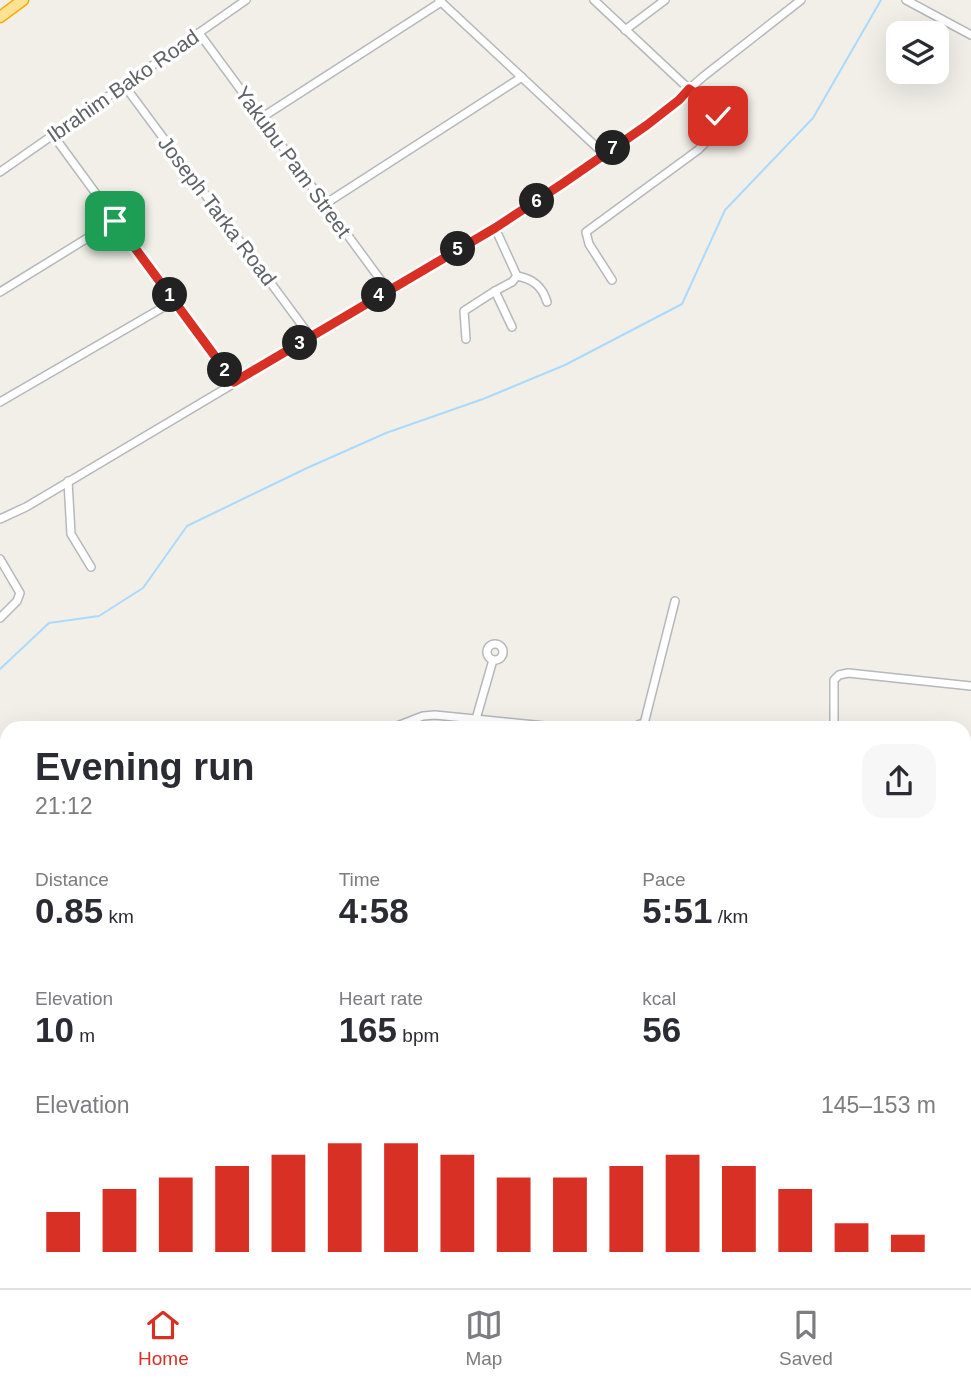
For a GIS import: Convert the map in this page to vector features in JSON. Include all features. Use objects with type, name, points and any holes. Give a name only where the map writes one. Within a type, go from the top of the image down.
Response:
[{"type":"highway","points":[[0,8],[11,0]]},
{"type":"highway","points":[[0,18],[23,0]]},
{"type":"street","name":"Ibrahim Bako Road","points":[[0,172],[246,0]]},
{"type":"street","points":[[594,0],[689,89],[719,112],[704,144],[691,156],[586,232],[589,244],[612,280]]},
{"type":"street","points":[[625,30],[665,0]]},
{"type":"street","points":[[0,519],[26,507],[495,228],[647,125],[801,0]]},
{"type":"street","points":[[905,0],[971,35]]},
{"type":"street","points":[[261,118],[440,1],[604,154]]},
{"type":"street","name":"Yakubu Pam Street","points":[[199,33],[388,290]]},
{"type":"street","points":[[324,204],[522,78]]},
{"type":"street","name":"Joseph Tarka Road","points":[[124,85],[310,336]]},
{"type":"street","points":[[52,135],[234,382]]},
{"type":"street","points":[[0,292],[115,221]]},
{"type":"street","points":[[495,228],[517,276],[541,287],[547,302]]},
{"type":"street","points":[[466,339],[462,314],[464,311],[512,282],[517,276]]},
{"type":"street","points":[[495,291],[512,327]]},
{"type":"street","points":[[0,402],[174,301]]},
{"type":"street","points":[[68,481],[71,534],[92,567]]},
{"type":"street","points":[[0,559],[20,593],[17,601],[0,618]]},
{"type":"street","points":[[648,721],[675,601]]},
{"type":"street","points":[[476,719],[493,660]]},
{"type":"street","points":[[834,721],[834,680],[839,675],[848,673],[971,686]]},
{"type":"street","points":[[410,721],[435,715],[496,721]]},
{"type":"waterway","points":[[0,669],[49,623],[99,616],[143,588],[187,526],[386,433],[483,399],[565,365],[682,304],[725,210],[813,118],[881,0]]},
{"type":"route","points":[[115,221],[234,382],[495,228],[647,125],[689,89],[718,109],[718,116]]}]
